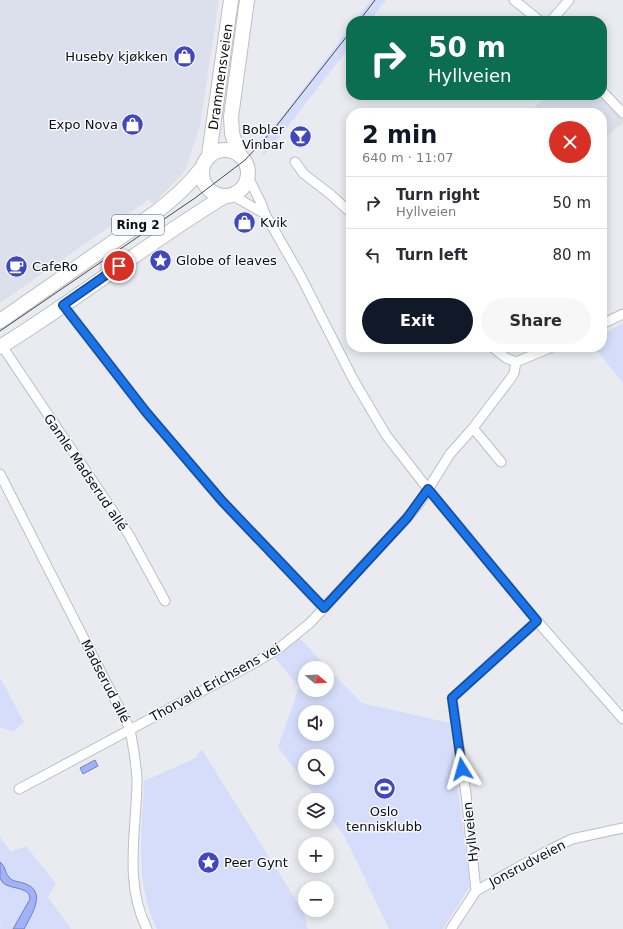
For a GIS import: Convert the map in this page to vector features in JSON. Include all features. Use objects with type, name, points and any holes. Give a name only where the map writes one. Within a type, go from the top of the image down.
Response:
[{"type":"main road","name":"Drammensveien","points":[[209,155],[231,0]]},
{"type":"main road","name":"Drammensveien","points":[[238,153],[233,138],[231,117],[247,0]]},
{"type":"main road","points":[[224,149],[238,153],[245,160],[248,177],[241,190],[228,196],[216,194],[207,189],[203,183],[201,169],[209,155],[224,149]]},
{"type":"main road","name":"Ring 2","points":[[0,320],[155,213],[192,182],[201,169]]},
{"type":"main road","name":"Ring 2","points":[[1,347],[184,222],[228,196]]},
{"type":"street","points":[[514,0],[534,16]]},
{"type":"street","points":[[555,16],[569,0]]},
{"type":"street","points":[[607,96],[623,113]]},
{"type":"street","points":[[295,162],[304,174],[346,208]]},
{"type":"street","points":[[248,177],[265,214],[294,264],[353,379],[386,435],[428,489],[537,621],[623,719]]},
{"type":"street","points":[[228,196],[265,214]]},
{"type":"street","points":[[63,305],[146,412],[222,501],[324,608]]},
{"type":"street","points":[[607,322],[623,314]]},
{"type":"street","name":"Gamle Madserud allé","points":[[1,347],[129,535],[165,601]]},
{"type":"street","points":[[498,352],[506,358],[516,362],[540,352]]},
{"type":"street","name":"Thorvald Erichsens vei","points":[[18,789],[251,665],[278,649],[305,627],[407,518],[428,489],[450,454],[473,428],[512,378],[516,362]]},
{"type":"street","points":[[473,428],[501,462]]},
{"type":"street","name":"Madserud allé","points":[[0,474],[130,729],[136,758],[137,783],[132,861],[133,881],[137,902],[147,929]]},
{"type":"street","name":"Hyllveien","points":[[476,891],[466,794],[452,698],[537,621]]},
{"type":"street","name":"Jonsrudveien","points":[[450,929],[476,891],[549,850],[572,839],[623,828]]},
{"type":"shaded area","points":[[0,0],[219,0],[200,125],[185,171],[153,204],[148,200],[0,303]]},
{"type":"shaded area","points":[[371,0],[386,0],[374,16],[359,16]]},
{"type":"shaded area","points":[[346,33],[346,51],[279,138],[264,155],[262,153],[264,151],[258,146],[258,144],[280,119]]},
{"type":"shaded area","points":[[542,100],[602,100],[623,120],[623,123],[607,135],[607,108],[534,108]]},
{"type":"shaded area","points":[[623,323],[623,383],[598,352],[607,352],[607,332]]},
{"type":"shaded area","name":"Oslo tennisklubb","points":[[300,638],[321,661],[298,661],[298,686],[275,658]]},
{"type":"shaded area","name":"Oslo tennisklubb","points":[[334,675],[362,703],[450,723],[470,886],[443,929],[389,929],[345,837],[334,822],[334,793],[313,793],[307,785],[334,785],[334,749],[298,749],[298,774],[278,747],[298,690],[298,697],[334,697]]},
{"type":"shaded area","points":[[0,678],[24,722],[13,732],[0,727]]},
{"type":"shaded area","points":[[202,750],[298,903],[298,917],[305,917],[308,929],[157,929],[145,893],[142,875],[141,837],[144,781],[196,758]]},
{"type":"shaded area","points":[[0,837],[11,852],[26,846],[56,884],[48,897],[71,929],[0,929]]},
{"type":"water","points":[[95,760],[98,766],[83,774],[80,768]]},
{"type":"water","points":[[0,862],[11,879],[31,886],[35,891],[36,903],[34,910],[24,929],[13,929],[30,899],[29,894],[22,889],[9,886],[2,882],[0,878]]},
{"type":"tram line","points":[[363,16],[375,0]]},
{"type":"tram line","points":[[0,331],[195,198],[245,160],[274,129],[346,37]]},
{"type":"place","name":"Huseby kjøkken","points":[[184,56]]},
{"type":"place","name":"Expo Nova","points":[[133,124]]},
{"type":"place","name":"Bobler Vinbar","points":[[300,136]]},
{"type":"place","name":"Kvik","points":[[245,222]]},
{"type":"place","name":"Globe of leaves","points":[[160,260]]},
{"type":"place","name":"CafeRo","points":[[16,266]]},
{"type":"place","name":"Oslo tennisklubb","points":[[384,789]]},
{"type":"place","name":"Peer Gynt","points":[[209,862]]},
{"type":"route","points":[[119,266],[63,305],[101,352],[146,412],[222,501],[324,608],[407,518],[428,489],[537,621],[452,698],[462,769]]}]
